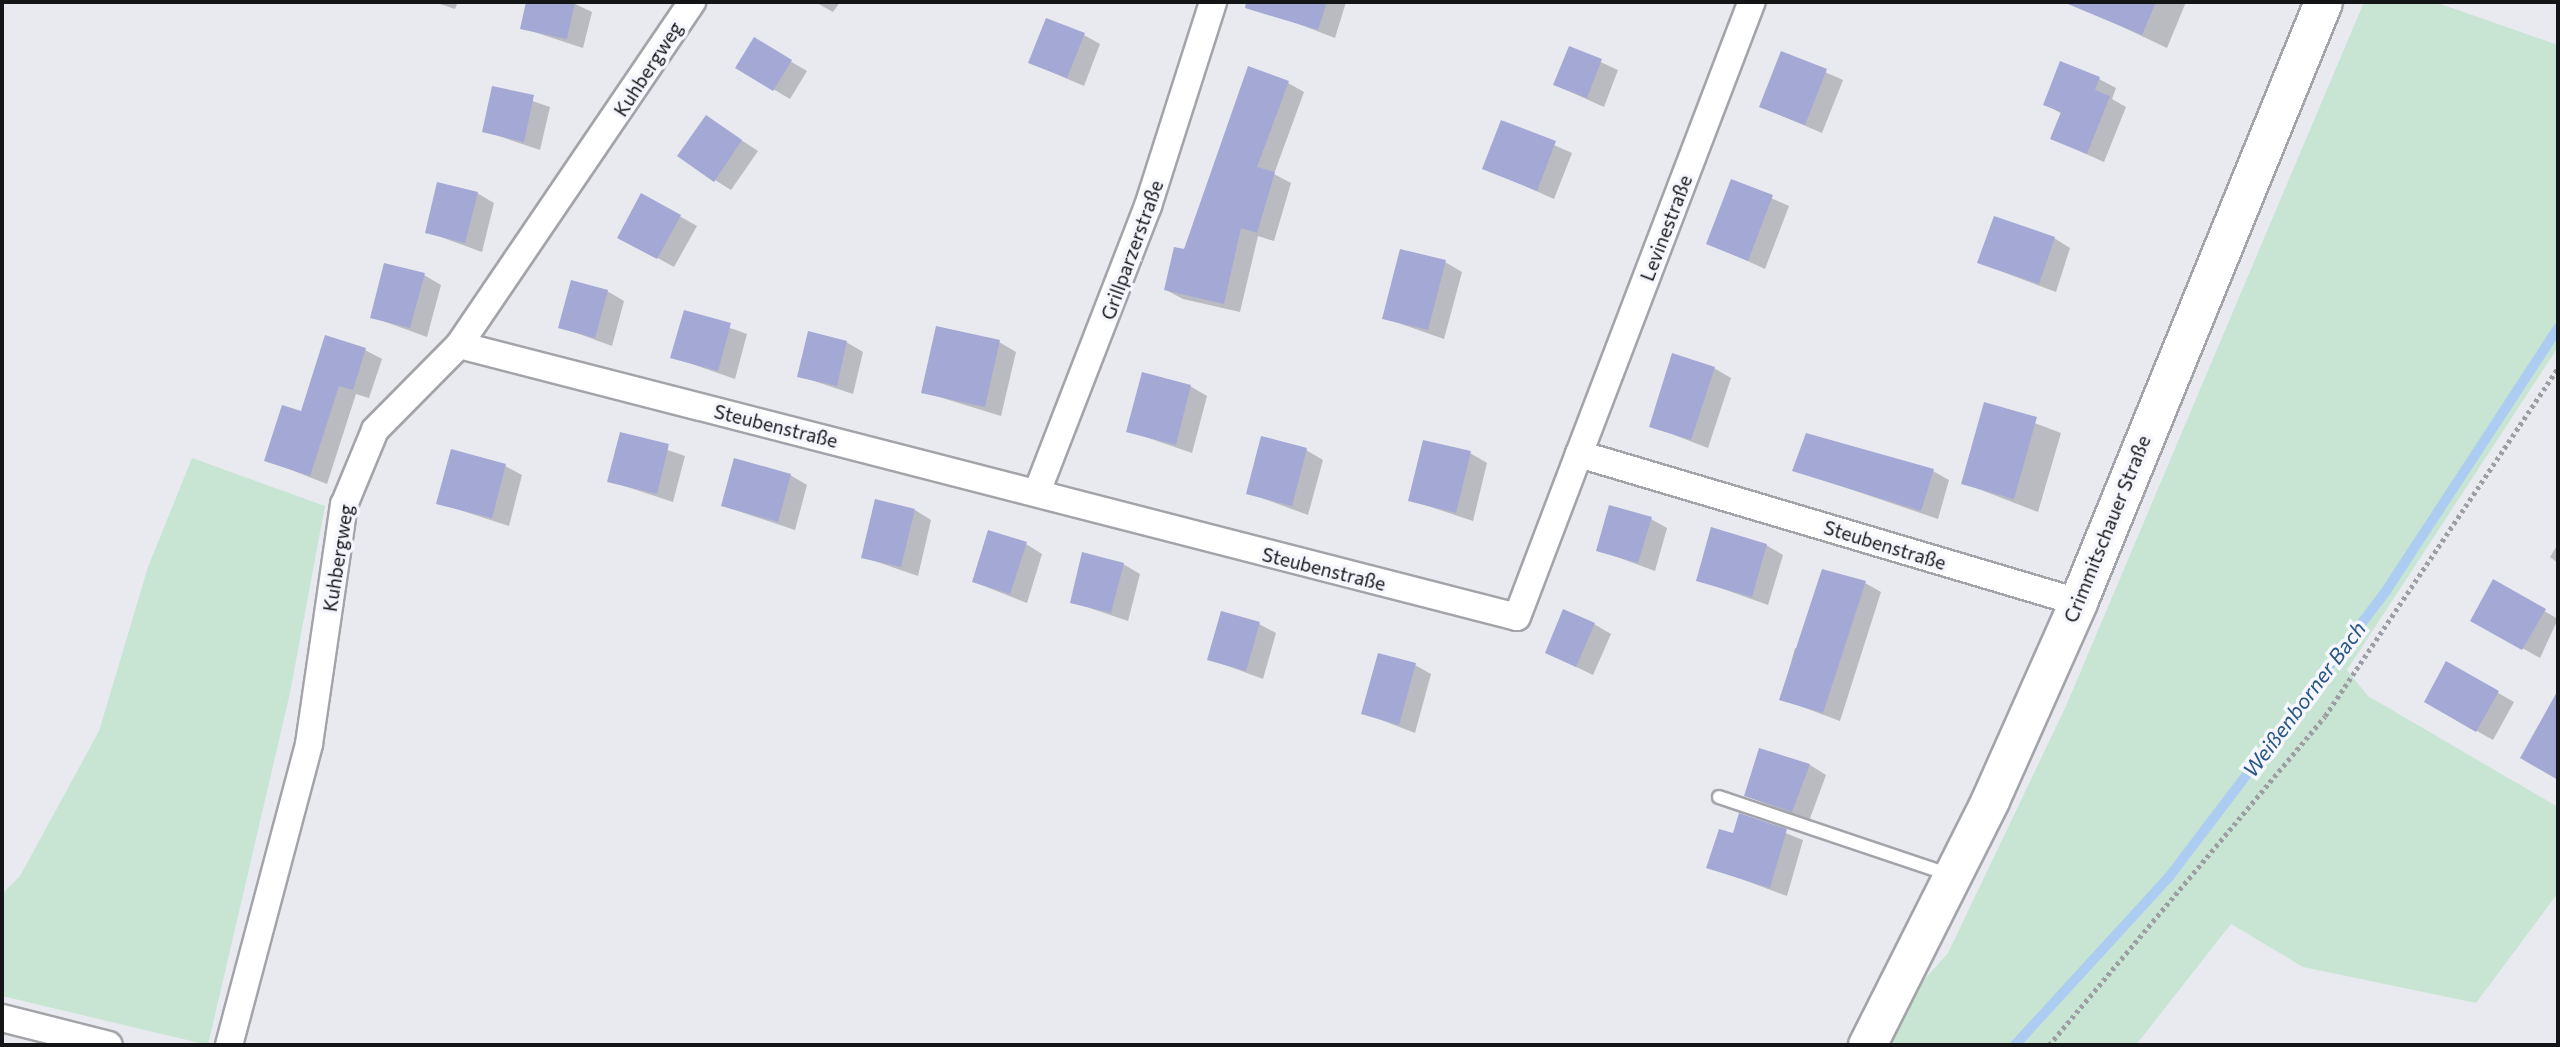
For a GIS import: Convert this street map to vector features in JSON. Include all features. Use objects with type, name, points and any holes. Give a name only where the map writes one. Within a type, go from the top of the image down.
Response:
[{"type":"main road","name":"Crimmitschauer Straße","points":[[1867,1045],[1951,875],[2078,602],[2323,2]]},
{"type":"street","name":"Kuhbergweg","points":[[229,1045],[309,744],[344,505],[376,430],[459,345],[692,2]]},
{"type":"street","name":"Grillparzerstraße","points":[[1037,492],[1149,206],[1213,2]]},
{"type":"street","name":"Levinestraße","points":[[1579,454],[1752,2]]},
{"type":"street","name":"Steubenstraße","points":[[459,345],[1517,617],[1579,454],[2078,602]]},
{"type":"street","points":[[2,1018],[109,1045]]},
{"type":"lane","points":[[1719,797],[1951,875]]},
{"type":"path","points":[[2049,1045],[2325,716],[2558,368]]},
{"type":"green space","points":[[2364,2],[2435,2],[2558,45],[2558,347],[2347,670],[2368,696],[2558,807],[2558,893],[2476,1003],[2303,967],[2231,924],[2136,1045],[1878,1045],[1905,1001],[1948,953],[2066,706]]},
{"type":"green space","points":[[192,458],[325,506],[290,693],[208,1045],[2,996],[2,894],[20,876],[99,731],[148,567]]},
{"type":"building","points":[[526,2],[575,2],[567,39],[520,29]]},
{"type":"building","points":[[1246,2],[1327,2],[1318,30],[1245,8]]},
{"type":"building","points":[[2063,2],[2156,2],[2142,35]]},
{"type":"building","points":[[1046,18],[1085,33],[1067,78],[1028,63]]},
{"type":"building","points":[[754,37],[792,60],[773,91],[735,68]]},
{"type":"building","points":[[1569,46],[1602,59],[1587,98],[1553,85]]},
{"type":"building","points":[[1781,51],[1827,69],[1805,125],[1759,107]]},
{"type":"building","points":[[2060,61],[2100,77],[2095,90],[2110,96],[2087,154],[2050,139],[2061,112],[2043,105]]},
{"type":"building","points":[[1248,66],[1289,81],[1257,167],[1275,172],[1257,233],[1241,228],[1224,304],[1164,290],[1174,247],[1184,249]]},
{"type":"building","points":[[492,86],[534,95],[524,142],[482,132]]},
{"type":"building","points":[[706,115],[742,140],[714,182],[677,156]]},
{"type":"building","points":[[1501,120],[1556,141],[1537,191],[1482,169]]},
{"type":"building","points":[[1731,179],[1773,195],[1748,261],[1706,244]]},
{"type":"building","points":[[437,182],[478,192],[465,243],[425,233]]},
{"type":"building","points":[[641,193],[681,215],[657,259],[617,238]]},
{"type":"building","points":[[1994,216],[2055,237],[2039,284],[1977,263]]},
{"type":"building","points":[[1400,249],[1446,260],[1428,330],[1382,319]]},
{"type":"building","points":[[384,263],[425,273],[410,328],[370,318]]},
{"type":"building","points":[[571,280],[608,290],[595,338],[558,328]]},
{"type":"building","points":[[684,310],[731,323],[718,371],[670,358]]},
{"type":"building","points":[[936,326],[1000,340],[985,407],[921,393]]},
{"type":"building","points":[[808,331],[847,341],[837,386],[797,377]]},
{"type":"building","points":[[325,335],[366,348],[353,390],[339,386],[310,476],[264,461],[282,405],[301,411]]},
{"type":"building","points":[[1672,353],[1715,367],[1691,440],[1649,427]]},
{"type":"building","points":[[1142,372],[1191,385],[1176,445],[1126,432]]},
{"type":"building","points":[[1984,402],[2037,417],[2014,499],[1961,484]]},
{"type":"building","points":[[620,432],[669,444],[657,494],[607,482]]},
{"type":"building","points":[[1806,433],[1934,469],[1921,511],[1792,471]]},
{"type":"building","points":[[1261,436],[1307,448],[1292,506],[1246,494]]},
{"type":"building","points":[[1423,440],[1471,451],[1456,513],[1408,501]]},
{"type":"building","points":[[451,449],[506,464],[492,518],[436,504]]},
{"type":"building","points":[[734,458],[791,474],[778,522],[721,506]]},
{"type":"building","points":[[875,499],[915,509],[901,567],[861,558]]},
{"type":"building","points":[[1609,505],[1652,517],[1638,563],[1596,551]]},
{"type":"building","points":[[1711,527],[1767,544],[1752,597],[1696,581]]},
{"type":"building","points":[[988,530],[1027,542],[1010,594],[972,582]]},
{"type":"building","points":[[1082,552],[1124,563],[1111,613],[1070,603]]},
{"type":"building","points":[[1822,569],[1866,581],[1823,713],[1779,700]]},
{"type":"building","points":[[2493,579],[2546,609],[2522,650],[2470,621]]},
{"type":"building","points":[[1563,609],[1595,623],[1576,667],[1545,653]]},
{"type":"building","points":[[1221,611],[1260,622],[1246,671],[1207,660]]},
{"type":"building","points":[[1378,653],[1416,663],[1399,725],[1361,714]]},
{"type":"building","points":[[2446,661],[2499,691],[2476,732],[2424,702]]},
{"type":"building","points":[[2558,690],[2558,780],[2520,758]]},
{"type":"building","points":[[1759,748],[1810,764],[1792,812],[1744,796]]},
{"type":"building","points":[[1739,813],[1787,829],[1770,888],[1706,868],[1719,829],[1733,833]]},
{"type":"waterway","name":"Weißenborner Bach","points":[[2015,1045],[2169,877],[2386,591],[2558,328]]}]
